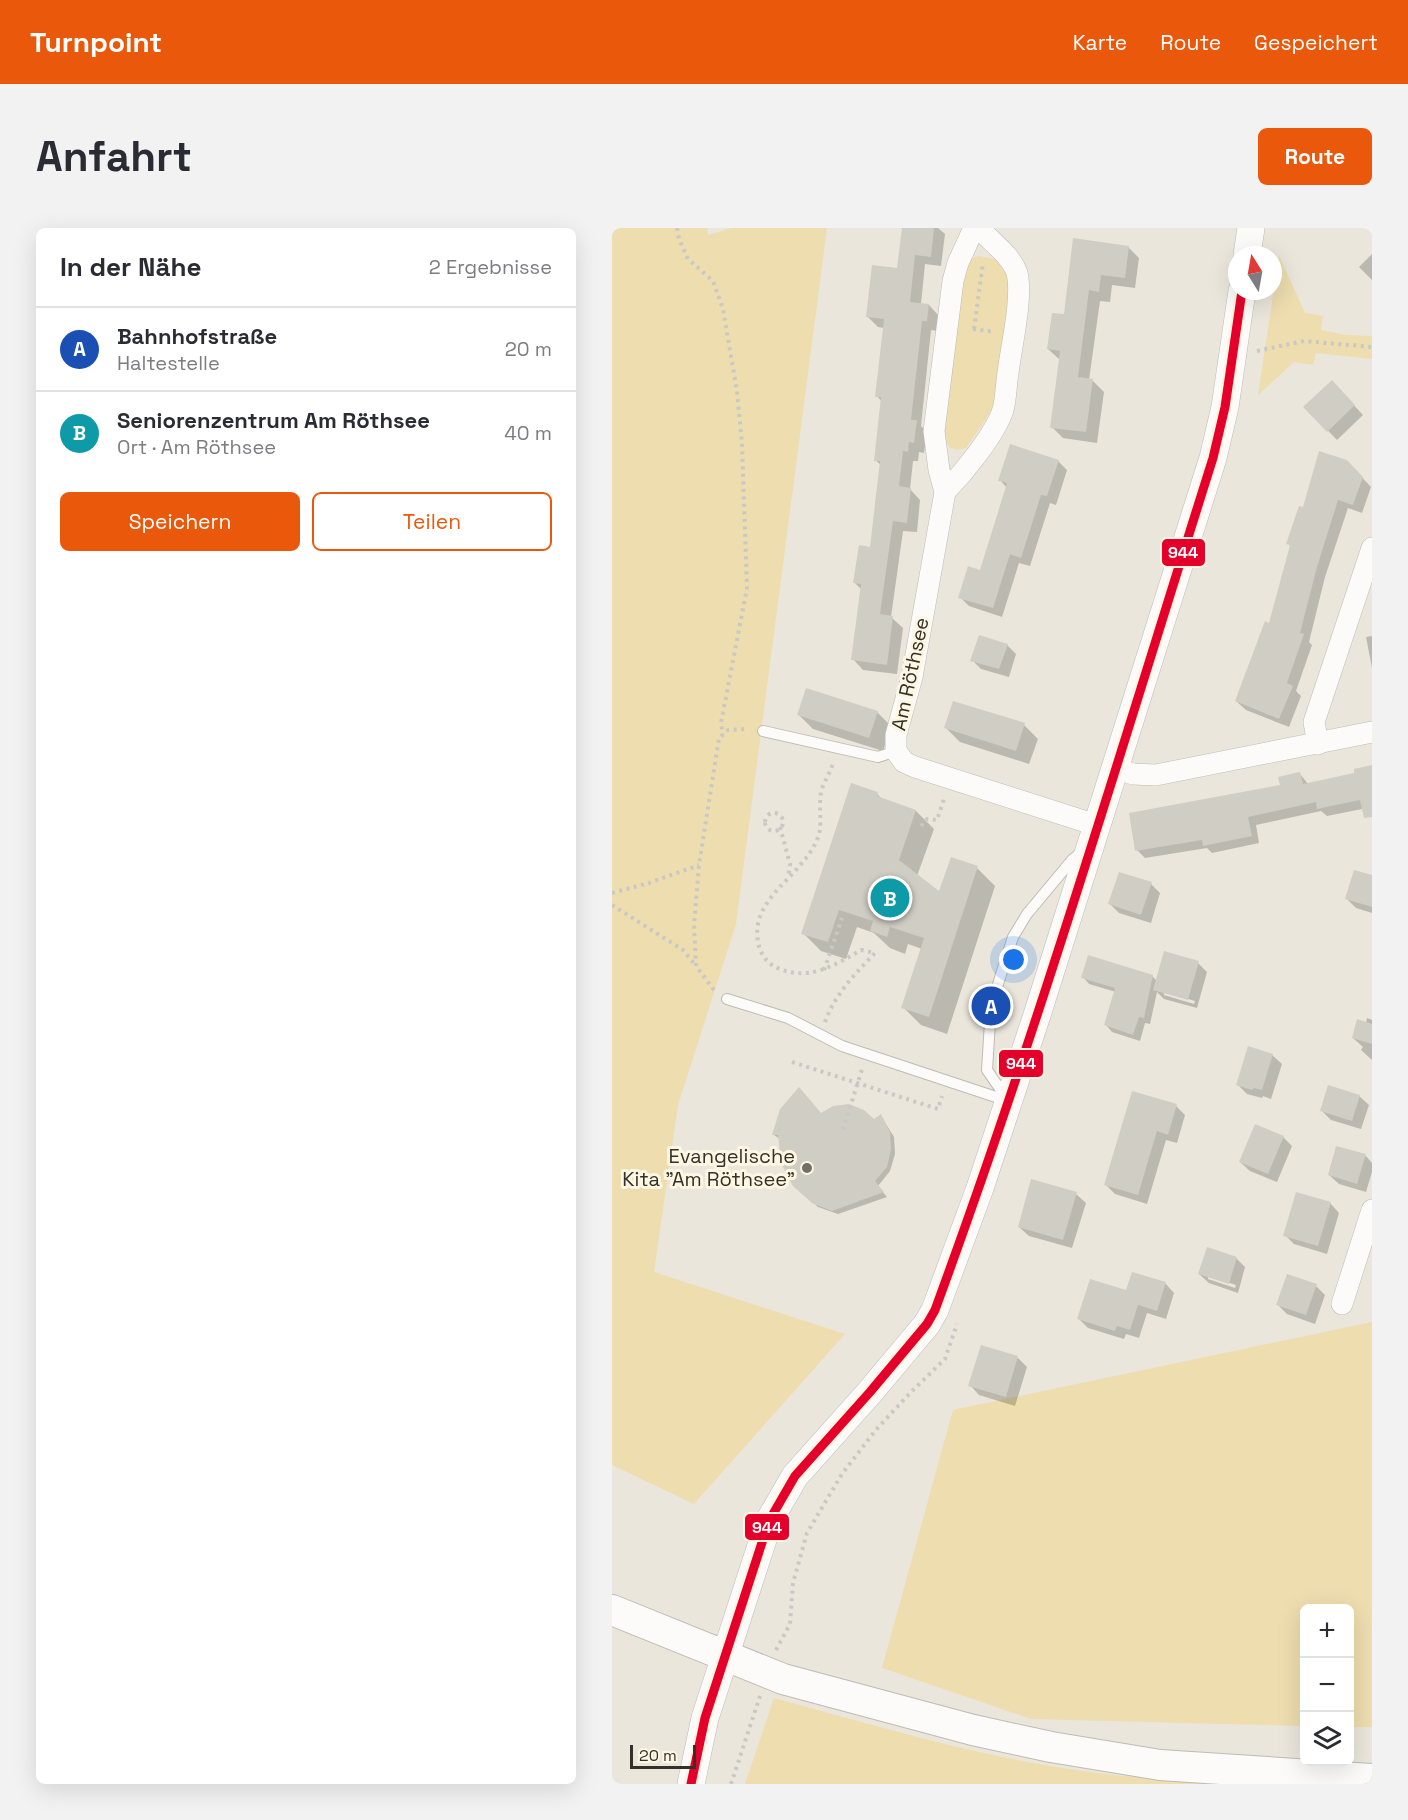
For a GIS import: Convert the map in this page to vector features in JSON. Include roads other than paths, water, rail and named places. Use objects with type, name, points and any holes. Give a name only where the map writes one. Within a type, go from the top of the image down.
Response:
[{"type":"main road","points":[[612,1610],[783,1679],[973,1730],[1051,1747],[1160,1765],[1372,1779]]},
{"type":"street","points":[[1248,246],[1251,228]]},
{"type":"street","points":[[945,492],[960,476],[986,440],[1002,410],[1019,292],[1017,272],[1007,256],[980,231]]},
{"type":"street","name":"Am Röthsee","points":[[980,231],[958,263],[953,281],[934,431],[939,470],[945,492],[912,677],[896,735],[896,751],[904,762],[915,767],[1092,836]]},
{"type":"street","points":[[691,1784],[705,1718],[769,1521],[795,1476],[870,1392],[927,1324],[935,1310],[1009,1101],[1213,458],[1225,407],[1241,300]]},
{"type":"street","points":[[1318,744],[1314,722],[1372,548]]},
{"type":"street","points":[[1116,768],[1133,774],[1156,775],[1372,732]]},
{"type":"street","points":[[1342,1304],[1372,1210]]},
{"type":"lane","points":[[763,731],[878,757],[896,751]]},
{"type":"lane","points":[[1009,1101],[987,1070],[991,1006],[1013,938],[1028,914],[1092,836]]},
{"type":"lane","points":[[727,999],[788,1018],[842,1046],[1009,1101]]},
{"type":"place","name":"Seniorenzentrum Am Röthsee","points":[[890,898]]},
{"type":"place","name":"Bahnhofstraße","points":[[991,1006]]},
{"type":"place","name":"Evangelische Kita \"Am Röthsee\"","points":[[807,1168]]}]
